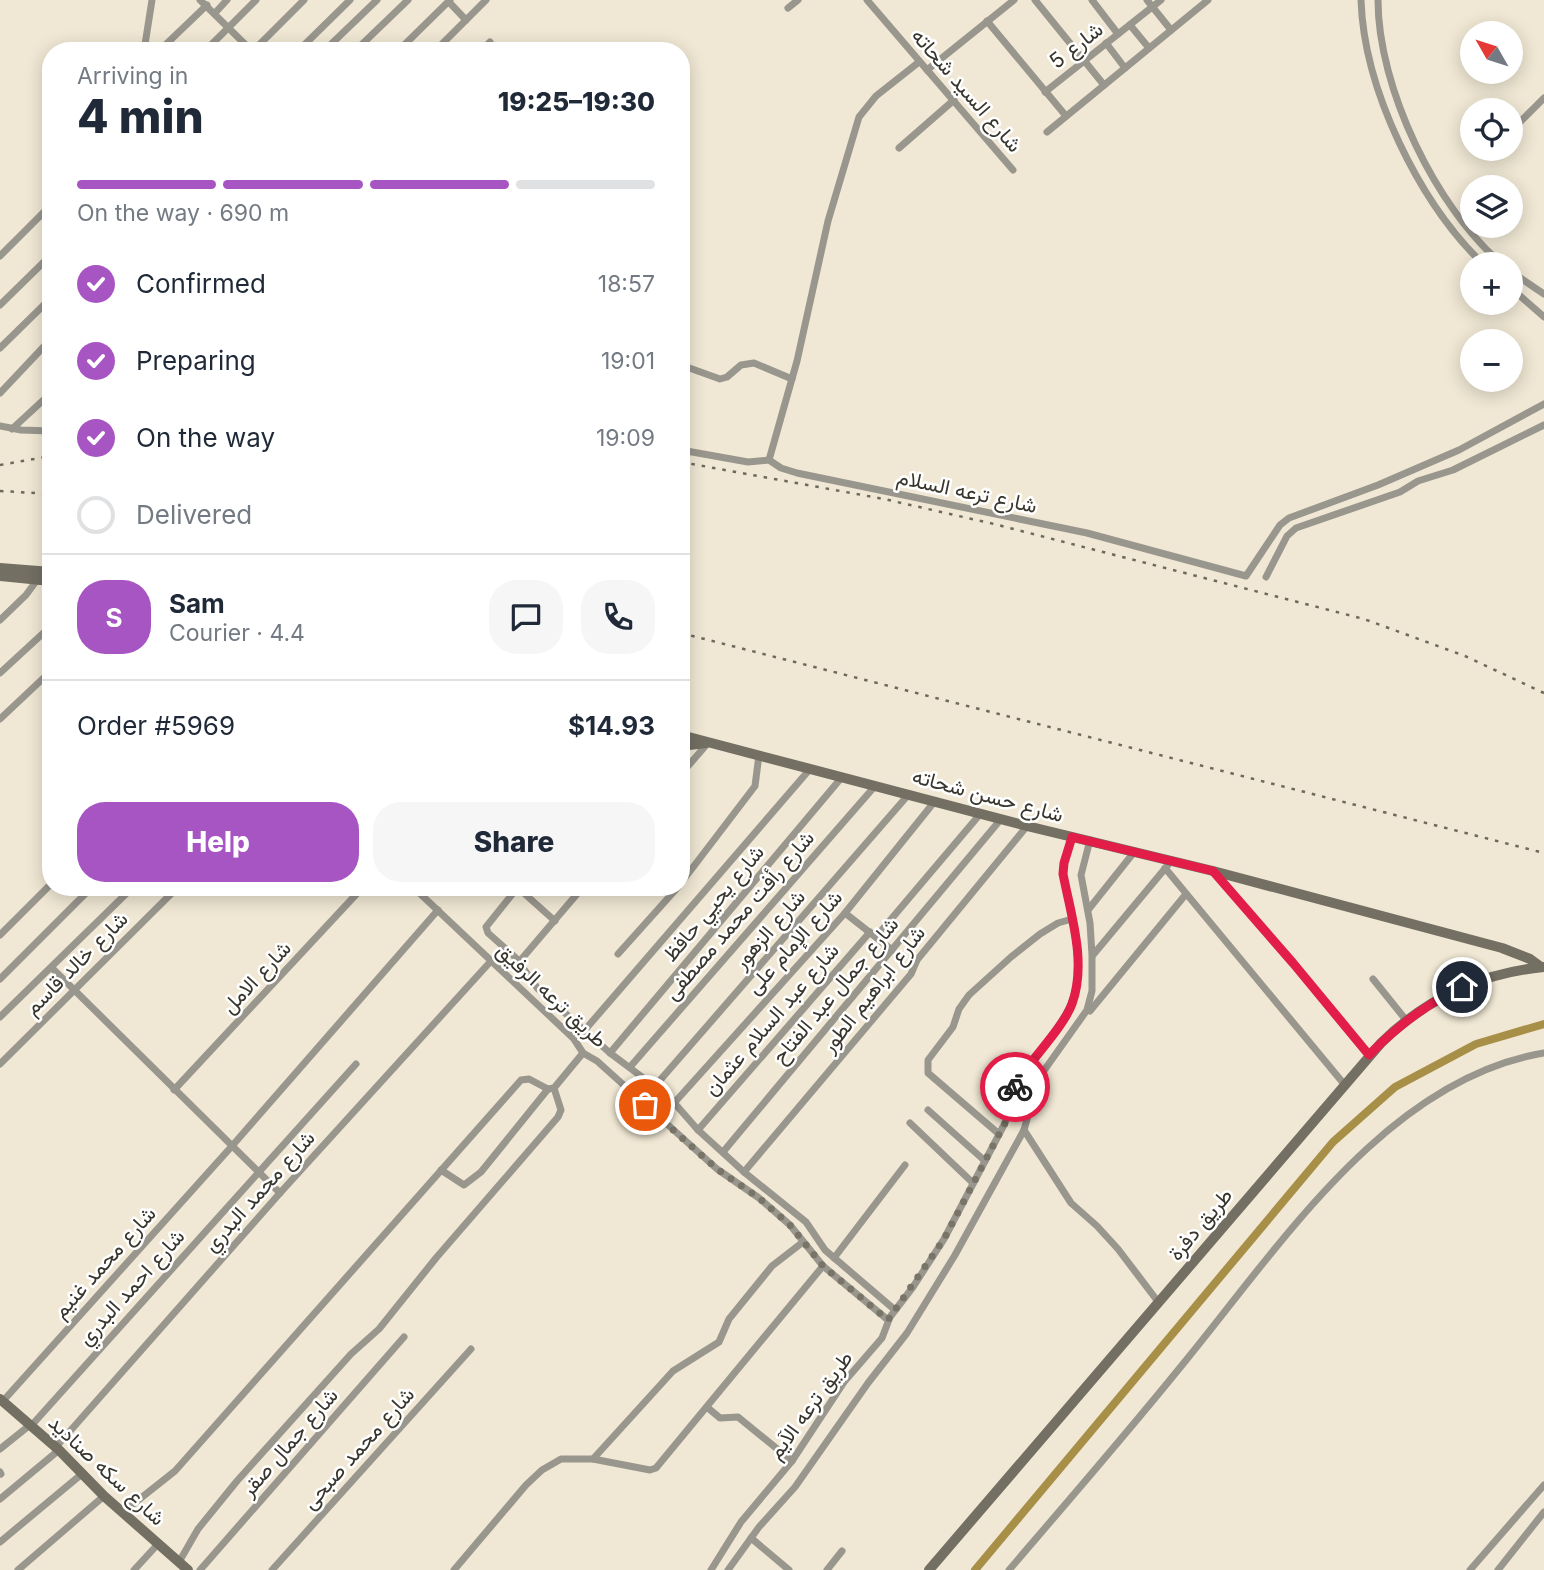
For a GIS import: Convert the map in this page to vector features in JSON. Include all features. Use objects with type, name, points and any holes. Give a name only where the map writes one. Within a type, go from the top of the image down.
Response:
[{"type":"main road","points":[[0,568],[42,571]]},
{"type":"main road","points":[[0,576],[42,579]]},
{"type":"main road","name":"شارع حسن شحاته","points":[[690,737],[1027,826],[1136,851],[1168,864],[1213,871],[1502,948],[1543,967]]},
{"type":"main road","name":"شارع حسن شحاته","points":[[690,746],[708,742]]},
{"type":"main road","points":[[1502,948],[1509,959],[1509,972]]},
{"type":"main road","name":"طريق دفرة","points":[[929,1570],[1369,1055],[1406,1020],[1443,996],[1478,981],[1509,972],[1543,967]]},
{"type":"main road","name":"شارع سكه صناديد","points":[[1,1401],[57,1448],[122,1513],[184,1566]]},
{"type":"street","points":[[146,42],[152,0]]},
{"type":"street","points":[[215,13],[227,0]]},
{"type":"street","points":[[214,42],[256,0]]},
{"type":"street","points":[[259,42],[304,0]]},
{"type":"street","points":[[307,42],[350,0]]},
{"type":"street","points":[[333,42],[377,0]]},
{"type":"street","points":[[364,42],[408,0]]},
{"type":"street","points":[[444,42],[486,0]]},
{"type":"street","points":[[788,8],[798,0]]},
{"type":"street","name":"شارع السيد شحاته","points":[[867,0],[1013,170]]},
{"type":"street","points":[[927,70],[1014,0]]},
{"type":"street","points":[[1035,0],[1104,85]]},
{"type":"street","points":[[1091,0],[1118,34]]},
{"type":"street","name":"شارع 5","points":[[1045,92],[1130,24],[1150,3],[1161,0]]},
{"type":"street","points":[[1361,0],[1373,70],[1390,124],[1445,221],[1470,252]]},
{"type":"street","points":[[407,42],[450,1],[466,20]]},
{"type":"street","points":[[1047,132],[1205,1]]},
{"type":"street","points":[[1380,1],[1381,37],[1391,79],[1411,134],[1455,214],[1471,235],[1489,252]]},
{"type":"street","points":[[167,42],[204,3],[243,42]]},
{"type":"street","points":[[1150,3],[1171,30]]},
{"type":"street","points":[[987,22],[1066,116]]},
{"type":"street","points":[[1130,24],[1149,48]]},
{"type":"street","points":[[1106,43],[1125,68]]},
{"type":"street","points":[[769,460],[792,379],[828,221],[859,117],[876,96],[919,62]]},
{"type":"street","points":[[1523,119],[1544,98]]},
{"type":"street","points":[[898,148],[954,100]]},
{"type":"street","points":[[0,256],[42,214]]},
{"type":"street","points":[[0,305],[42,264]]},
{"type":"street","points":[[1523,280],[1544,294]]},
{"type":"street","points":[[1523,298],[1544,317]]},
{"type":"street","points":[[0,348],[42,307]]},
{"type":"street","points":[[0,393],[42,349]]},
{"type":"street","points":[[690,368],[720,379],[727,377],[741,365],[754,363],[792,379]]},
{"type":"street","points":[[12,429],[42,401]]},
{"type":"street","name":"شارع ترعه السلام","points":[[690,452],[748,462],[769,460],[797,473],[1087,533],[1247,576],[1280,525],[1289,518],[1378,485],[1459,450],[1544,404]]},
{"type":"street","points":[[1266,577],[1287,536],[1296,528],[1400,492],[1418,481],[1453,470],[1544,425]]},
{"type":"street","points":[[0,426],[42,431]]},
{"type":"street","points":[[0,620],[26,595],[37,579]]},
{"type":"street","points":[[0,673],[42,634]]},
{"type":"street","points":[[0,719],[42,679]]},
{"type":"street","points":[[690,763],[708,742]]},
{"type":"street","points":[[690,871],[755,786],[758,755]]},
{"type":"street","points":[[584,1031],[810,769]]},
{"type":"street","name":"شارع يحيي حافظ","points":[[610,1052],[842,777]]},
{"type":"street","name":"شارع رأفت محمد مصطفى","points":[[630,1067],[875,786]]},
{"type":"street","name":"شارع الزهور","points":[[655,1086],[909,794]]},
{"type":"street","name":"شارع الإمام على","points":[[675,1102],[845,913],[935,801]]},
{"type":"street","name":"شارع عبد السلام عثمان","points":[[698,1130],[981,813]]},
{"type":"street","name":"شارع جمال عبد الفتاح","points":[[723,1152],[1001,819]]},
{"type":"street","name":"شارع ابراهيم الطور","points":[[744,1172],[911,974],[918,960],[1027,826]]},
{"type":"street","name":"طريق ترعه الآيم","points":[[711,1570],[741,1522],[792,1461],[844,1382],[879,1343],[888,1320],[944,1239],[1005,1123],[1019,1076],[1072,1004],[1077,984],[1077,963],[1063,874],[1072,837]]},
{"type":"street","name":"طريق ترعه الآيم","points":[[728,1570],[751,1538],[795,1487],[868,1383],[907,1333],[955,1255],[1024,1130],[1038,1079],[1087,1010],[1092,991],[1092,955],[1088,910],[1081,875],[1090,841]]},
{"type":"street","points":[[1088,910],[1136,851]]},
{"type":"street","points":[[1092,955],[1168,864],[1186,894],[1344,1084]]},
{"type":"street","points":[[1213,871],[1369,1055]]},
{"type":"street","points":[[0,935],[42,893]]},
{"type":"street","points":[[1080,1022],[1186,894]]},
{"type":"street","points":[[0,979],[83,896]]},
{"type":"street","points":[[0,1017],[125,896]]},
{"type":"street","name":"شارع خالد قاسم","points":[[0,1064],[169,896]]},
{"type":"street","name":"شارع الامل","points":[[174,1090],[355,896]]},
{"type":"street","name":"طريق ترعه الرفيق","points":[[423,896],[574,1039],[583,1053],[597,1061],[717,1169],[780,1216],[795,1230],[823,1266],[888,1320]]},
{"type":"street","name":"طريق ترعه الرفيق","points":[[509,896],[486,924],[488,933],[519,962],[534,985],[584,1031],[675,1102],[698,1130],[744,1172],[806,1222],[825,1250],[895,1310]]},
{"type":"street","points":[[527,896],[555,920]]},
{"type":"street","points":[[519,962],[575,896]]},
{"type":"street","points":[[618,954],[670,896]]},
{"type":"street","name":"شارع محمد غنيم","points":[[1,1401],[232,1146],[438,910]]},
{"type":"street","points":[[845,913],[892,950]]},
{"type":"street","points":[[999,1133],[928,1073],[928,1060],[953,1027],[959,1009],[970,995],[1040,934],[1058,923],[1072,919]]},
{"type":"street","name":"شارع محمد البدري","points":[[0,1499],[57,1448],[280,1193],[491,961]]},
{"type":"street","points":[[52,968],[280,1193]]},
{"type":"street","points":[[1373,979],[1406,1020]]},
{"type":"street","points":[[441,1170],[464,1185],[481,1172],[583,1053]]},
{"type":"street","points":[[1009,1570],[1296,1226],[1368,1147],[1405,1115],[1455,1083],[1504,1062],[1544,1053]]},
{"type":"street","name":"شارع احمد البدري","points":[[0,1449],[31,1425],[356,1064]]},
{"type":"street","points":[[122,1513],[175,1471],[521,1080],[529,1079],[551,1089],[561,1110],[558,1117],[436,1258],[379,1329],[351,1353],[237,1481],[198,1529],[184,1566]]},
{"type":"street","points":[[928,1110],[985,1161]]},
{"type":"street","points":[[910,1123],[973,1183]]},
{"type":"street","points":[[1024,1130],[1071,1203],[1118,1249],[1159,1303]]},
{"type":"street","points":[[834,1258],[905,1165]]},
{"type":"street","points":[[593,1459],[673,1371],[719,1342],[729,1319],[772,1266],[803,1242]]},
{"type":"street","points":[[454,1570],[526,1485],[542,1469],[561,1459],[593,1459],[627,1464],[650,1471],[656,1468],[823,1266]]},
{"type":"street","name":"شارع جمال صقر","points":[[200,1570],[404,1337]]},
{"type":"street","name":"شارع محمد صبحى","points":[[272,1570],[471,1349]]},
{"type":"street","points":[[708,1408],[720,1418],[738,1417],[792,1461]]},
{"type":"street","points":[[0,1542],[83,1473]]},
{"type":"street","points":[[1471,1570],[1544,1485]]},
{"type":"street","points":[[18,1570],[104,1496]]},
{"type":"street","points":[[1497,1570],[1544,1512]]},
{"type":"street","points":[[751,1538],[789,1570]]},
{"type":"street","points":[[134,1570],[158,1544]]},
{"type":"street","points":[[827,1570],[842,1551]]},
{"type":"waterway","points":[[975,1570],[1333,1142],[1395,1087],[1476,1044],[1544,1024]]},
{"type":"railway","points":[[0,465],[42,458]]},
{"type":"railway","points":[[690,464],[884,499],[994,524],[1364,619],[1465,656],[1544,693]]},
{"type":"railway","points":[[0,491],[42,493]]},
{"type":"railway","points":[[690,635],[1544,853]]},
{"type":"way so far","points":[[645,1105],[717,1169],[759,1198],[790,1225],[823,1266],[888,1320],[944,1239],[1005,1123],[1015,1087]]},
{"type":"route","points":[[1015,1087],[1019,1076],[1068,1012],[1077,984],[1077,953],[1063,874],[1072,837],[1213,871],[1369,1055],[1406,1020],[1462,987]]}]
